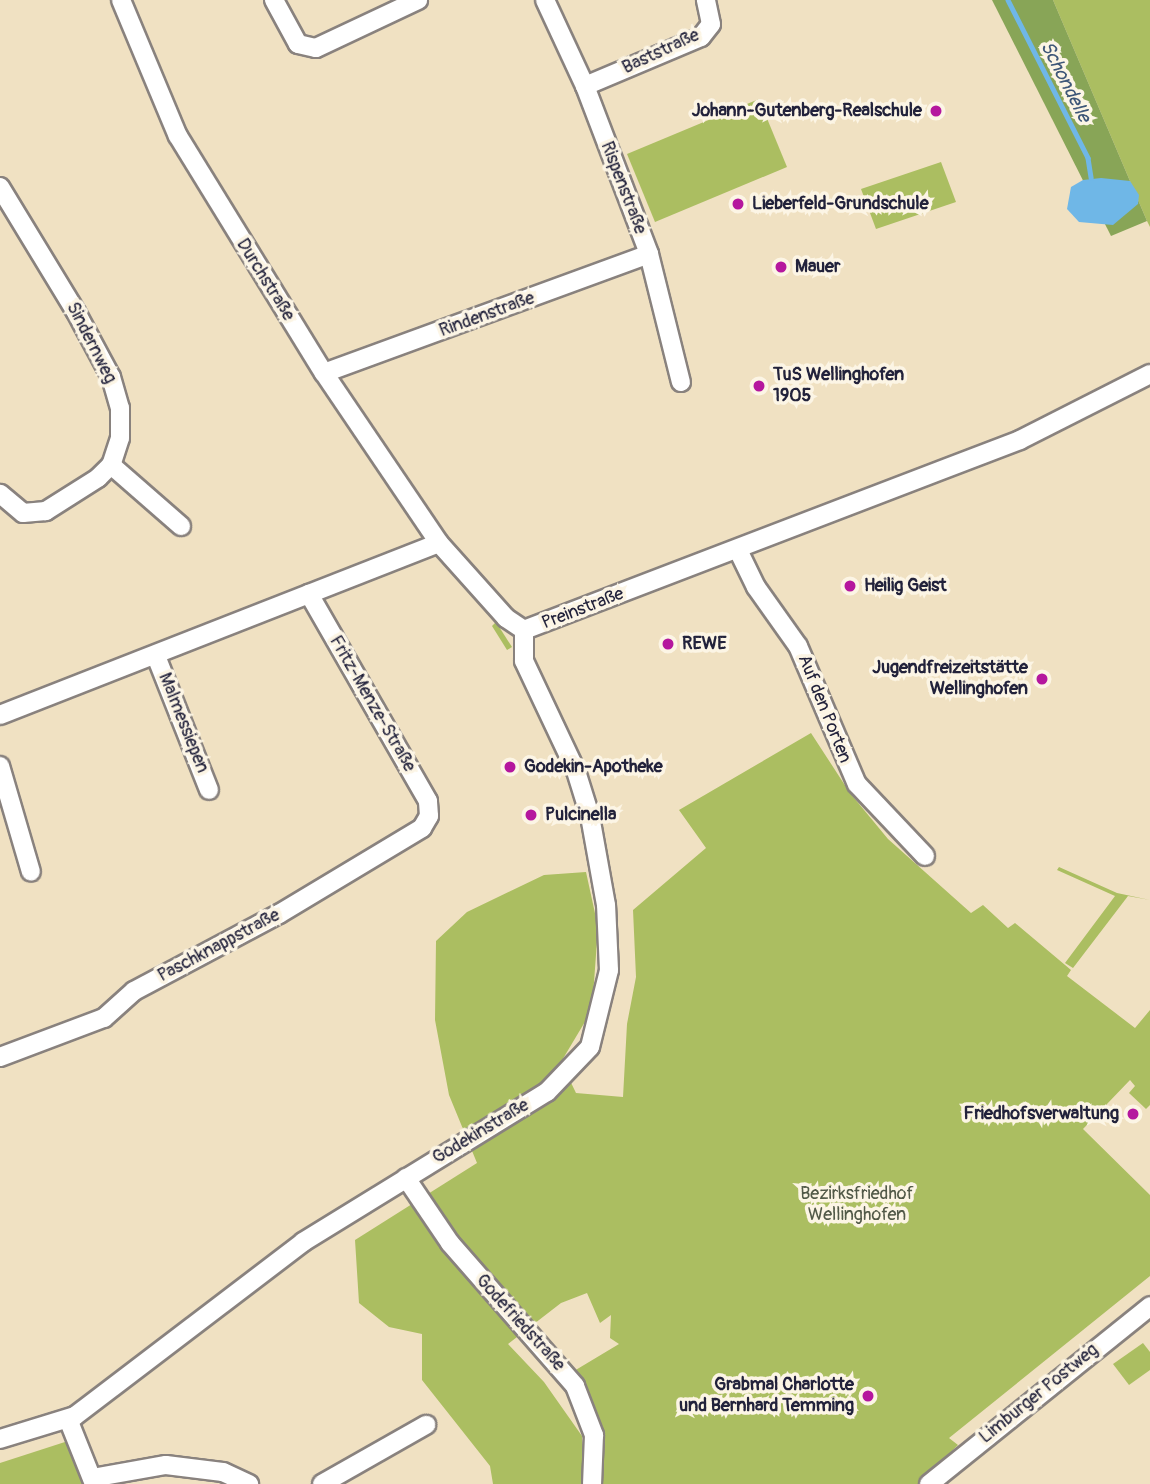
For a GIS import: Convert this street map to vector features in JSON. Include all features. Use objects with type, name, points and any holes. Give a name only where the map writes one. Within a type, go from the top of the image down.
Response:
[{"type":"street","name":"Durchstraße","points":[[121,0],[184,147],[324,373],[439,543]]},
{"type":"street","points":[[274,0],[298,44],[316,48],[418,0]]},
{"type":"street","name":"Rispenstraße","points":[[545,0],[585,86],[649,254],[681,382]]},
{"type":"street","name":"Baststraße","points":[[585,86],[701,37],[711,24],[706,0]]},
{"type":"street","name":"Sindernweg","points":[[0,187],[111,377],[121,408],[120,438],[111,465]]},
{"type":"street","name":"Rindenstraße","points":[[324,373],[649,254]]},
{"type":"street","name":"Preinstraße","points":[[439,543],[506,618],[524,630],[1020,440],[1150,374]]},
{"type":"street","points":[[0,494],[23,513],[46,511],[111,465],[181,526]]},
{"type":"street","points":[[0,715],[439,543]]},
{"type":"street","name":"Auf den Porten","points":[[738,550],[756,587],[798,646],[857,784],[925,856]]},
{"type":"street","name":"Fritz-Menze-Straße","points":[[309,594],[428,801],[429,816]]},
{"type":"street","name":"Godekinstraße","points":[[0,1439],[68,1419],[157,1356],[303,1242],[547,1092],[590,1047],[609,970],[607,914],[590,817],[576,771],[524,661],[524,630]]},
{"type":"street","name":"Malmessiepen","points":[[156,656],[209,790]]},
{"type":"street","points":[[0,766],[31,872]]},
{"type":"street","name":"Paschknappstraße","points":[[0,1057],[104,1018],[134,991],[354,871],[422,828],[429,816]]},
{"type":"street","name":"Godefriedstraße","points":[[406,1178],[458,1253],[575,1386],[594,1435],[592,1484]]},
{"type":"street","name":"Limburger Postweg","points":[[929,1484],[1150,1306]]},
{"type":"street","points":[[68,1419],[93,1481],[166,1465],[223,1472],[249,1484]]},
{"type":"street","points":[[322,1484],[426,1425]]},
{"type":"green space","points":[[992,0],[1053,0],[1147,221],[1111,236]]},
{"type":"green space","points":[[1053,0],[1150,0],[1150,227],[1147,221]]},
{"type":"green space","points":[[759,99],[787,167],[655,222],[627,154]]},
{"type":"green space","points":[[941,162],[956,202],[876,229],[861,189]]},
{"type":"green space","points":[[496,622],[512,647],[507,650],[492,626]]},
{"type":"green space","name":"Bezirksfriedhof Wellinghofen","points":[[811,733],[850,793],[888,839],[971,913],[983,905],[1008,928],[1015,923],[1071,970],[1067,976],[1135,1028],[1150,1010],[1150,1105],[1146,1109],[1129,1093],[1135,1086],[1130,1080],[1083,1129],[1150,1195],[1150,1276],[949,1438],[958,1445],[918,1484],[601,1484],[602,1443],[597,1419],[574,1371],[619,1344],[610,1338],[611,1315],[600,1323],[587,1293],[561,1303],[508,1344],[544,1382],[582,1436],[585,1484],[493,1484],[490,1466],[422,1380],[422,1334],[389,1327],[359,1303],[355,1240],[477,1163],[449,1095],[435,1020],[436,941],[467,912],[544,875],[586,872],[598,927],[592,1010],[561,1062],[576,1093],[623,1097],[627,1024],[636,977],[633,910],[706,848],[679,810]]},
{"type":"green space","points":[[1059,867],[1117,893],[1150,900],[1128,896],[1073,968],[1065,963],[1115,896],[1057,870]]},
{"type":"green space","points":[[1143,1343],[1150,1352],[1150,1370],[1129,1385],[1113,1364]]},
{"type":"green space","points":[[68,1441],[83,1484],[0,1484],[0,1463]]},
{"type":"water","points":[[1101,178],[1130,181],[1139,195],[1138,204],[1113,225],[1079,222],[1067,209],[1071,187],[1083,180]]},
{"type":"waterway","name":"Schondelle","points":[[1008,0],[1088,158],[1091,178]]},
{"type":"place","name":"Johann-Gutenberg-Realschule","points":[[936,111]]},
{"type":"place","name":"Lieberfeld-Grundschule","points":[[738,204]]},
{"type":"place","name":"Mauer","points":[[781,267]]},
{"type":"place","name":"TuS Wellinghofen 1905","points":[[759,386]]},
{"type":"place","name":"Heilig Geist","points":[[850,586]]},
{"type":"place","name":"REWE","points":[[668,644]]},
{"type":"place","name":"Jugendfreizeitstätte Wellinghofen","points":[[1042,679]]},
{"type":"place","name":"Godekin-Apotheke","points":[[510,767]]},
{"type":"place","name":"Pulcinella","points":[[531,815]]},
{"type":"place","name":"Friedhofsverwaltung","points":[[1133,1114]]},
{"type":"place","name":"Grabmal Charlotte und Bernhard Temming","points":[[868,1396]]}]
